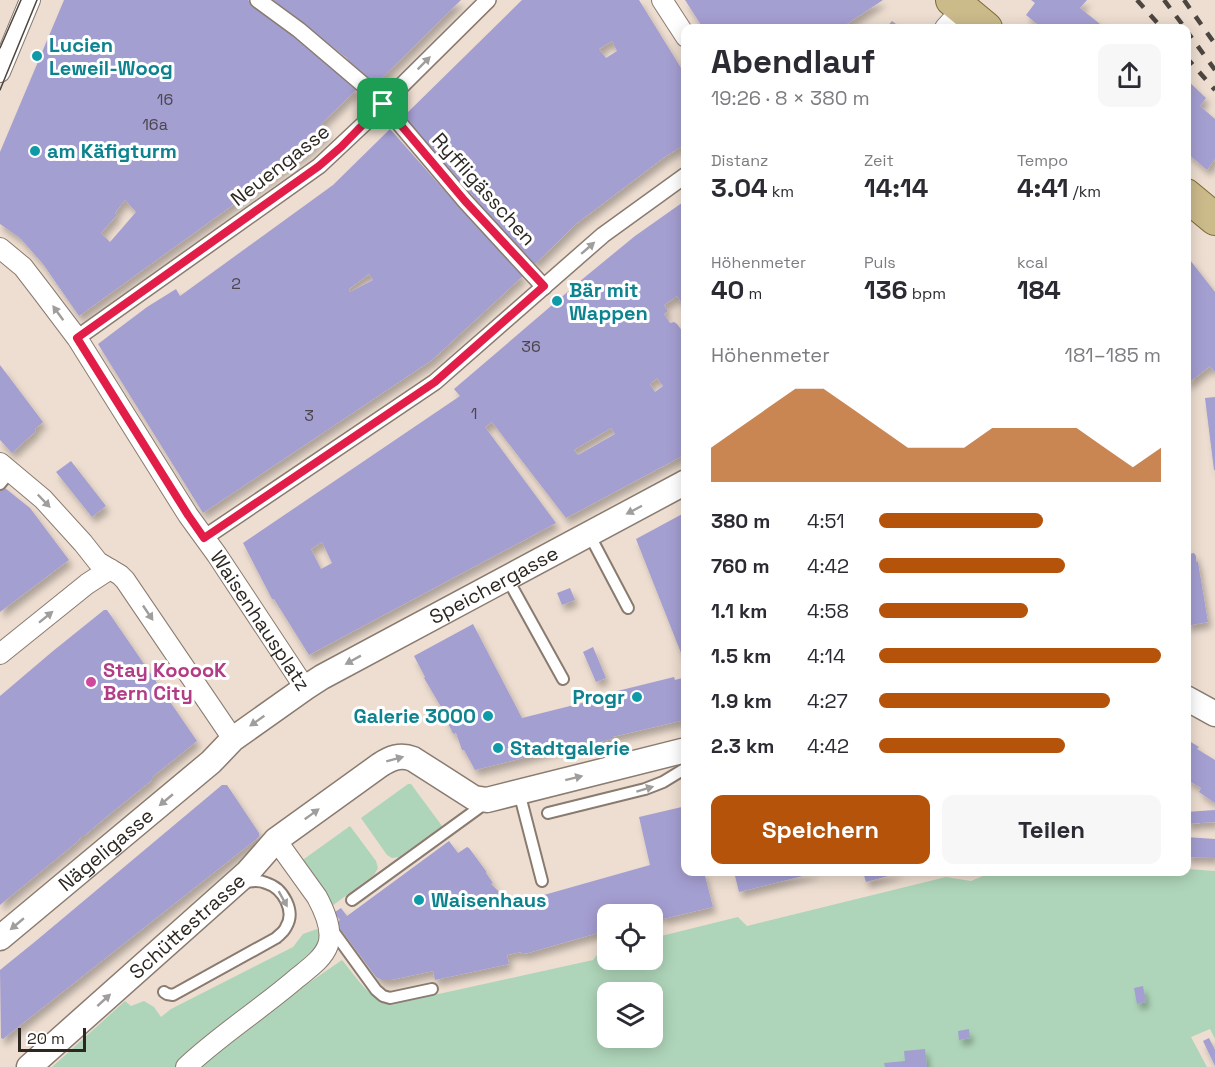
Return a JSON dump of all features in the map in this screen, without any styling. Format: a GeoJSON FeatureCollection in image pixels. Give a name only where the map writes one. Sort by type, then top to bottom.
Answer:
{"type":"FeatureCollection","features":[{"type":"Feature","properties":{"kind":"main road"},"geometry":{"type":"LineString","coordinates":[[953,12],[978,24]]}},
{"type":"Feature","properties":{"kind":"street"},"geometry":{"type":"LineString","coordinates":[[0,72],[30,0]]}},
{"type":"Feature","properties":{"kind":"street","name":"Ryffligässchen"},"geometry":{"type":"LineString","coordinates":[[258,0],[342,65],[383,104],[465,201],[544,286]]}},
{"type":"Feature","properties":{"kind":"street","name":"Neuengasse"},"geometry":{"type":"LineString","coordinates":[[77,338],[319,166],[488,0]]}},
{"type":"Feature","properties":{"kind":"street"},"geometry":{"type":"LineString","coordinates":[[662,0],[681,29]]}},
{"type":"Feature","properties":{"kind":"street"},"geometry":{"type":"LineString","coordinates":[[204,538],[435,382],[603,235],[681,178]]}},
{"type":"Feature","properties":{"kind":"street","name":"Waisenhausplatz"},"geometry":{"type":"LineString","coordinates":[[0,249],[23,267],[77,338],[188,515],[305,688],[233,739],[212,762]]}},
{"type":"Feature","properties":{"kind":"street"},"geometry":{"type":"LineString","coordinates":[[3,473],[43,499],[98,562],[120,575],[129,585],[233,739]]}},
{"type":"Feature","properties":{"kind":"street","name":"Speichergasse"},"geometry":{"type":"LineString","coordinates":[[305,688],[396,636],[681,485]]}},
{"type":"Feature","properties":{"kind":"street"},"geometry":{"type":"LineString","coordinates":[[0,654],[87,584],[110,569]]}},
{"type":"Feature","properties":{"kind":"street"},"geometry":{"type":"LineString","coordinates":[[1191,701],[1215,714]]}},
{"type":"Feature","properties":{"kind":"street"},"geometry":{"type":"LineString","coordinates":[[490,800],[681,751]]}},
{"type":"Feature","properties":{"kind":"street","name":"Schüttestrasse"},"geometry":{"type":"LineString","coordinates":[[29,1067],[248,872],[276,840],[380,765],[402,756],[419,762],[474,798],[490,800]]}},
{"type":"Feature","properties":{"kind":"street","name":"Nägeligasse"},"geometry":{"type":"LineString","coordinates":[[0,938],[212,762]]}},
{"type":"Feature","properties":{"kind":"street"},"geometry":{"type":"LineString","coordinates":[[186,1067],[202,1051],[269,1002],[323,955],[328,946],[327,923],[317,897],[276,840]]}},
{"type":"Feature","properties":{"kind":"lane"},"geometry":{"type":"LineString","coordinates":[[589,534],[628,608]]}},
{"type":"Feature","properties":{"kind":"lane"},"geometry":{"type":"LineString","coordinates":[[507,577],[563,680]]}},
{"type":"Feature","properties":{"kind":"lane"},"geometry":{"type":"LineString","coordinates":[[548,813],[645,789],[681,771]]}},
{"type":"Feature","properties":{"kind":"lane"},"geometry":{"type":"LineString","coordinates":[[519,792],[542,881]]}},
{"type":"Feature","properties":{"kind":"lane"},"geometry":{"type":"LineString","coordinates":[[351,900],[490,800]]}},
{"type":"Feature","properties":{"kind":"lane"},"geometry":{"type":"LineString","coordinates":[[164,992],[173,995],[276,938],[286,928],[289,918],[288,907],[279,890],[260,881],[233,885]]}},
{"type":"Feature","properties":{"kind":"lane"},"geometry":{"type":"LineString","coordinates":[[327,923],[376,990],[383,996],[393,998],[432,989]]}},
{"type":"Feature","properties":{"kind":"green space"},"geometry":{"type":"Polygon","coordinates":[[[411,784],[442,826],[399,857],[392,858],[387,855],[361,818],[411,784]]]}},
{"type":"Feature","properties":{"kind":"green space"},"geometry":{"type":"Polygon","coordinates":[[[350,826],[376,861],[378,868],[374,875],[332,906],[303,861],[350,826]]]}},
{"type":"Feature","properties":{"kind":"green space"},"geometry":{"type":"Polygon","coordinates":[[[1191,869],[1215,871],[1215,1039],[1210,1029],[1191,1037],[1207,1067],[187,1067],[342,960],[371,994],[385,1003],[393,1004],[593,960],[597,955],[597,970],[663,970],[663,936],[738,917],[747,926],[946,877],[971,881],[983,876],[1191,876],[1191,869]]]}},
{"type":"Feature","properties":{"kind":"green space"},"geometry":{"type":"Polygon","coordinates":[[[317,929],[323,930],[327,945],[184,1067],[52,1067],[125,1001],[131,1006],[144,1001],[154,1007],[161,1017],[171,1009],[293,947],[303,934],[317,929]]]}},
{"type":"Feature","properties":{"kind":"building"},"geometry":{"type":"Polygon","coordinates":[[[64,0],[248,0],[303,41],[357,89],[321,124],[329,131],[305,153],[79,316],[43,264],[20,238],[0,224],[0,152],[64,0]],[[125,200],[115,213],[117,215],[101,233],[110,242],[136,212],[125,200]]]}},
{"type":"Feature","properties":{"kind":"building"},"geometry":{"type":"Polygon","coordinates":[[[273,0],[461,0],[375,85],[348,59],[273,0]]]}},
{"type":"Feature","properties":{"kind":"building"},"geometry":{"type":"Polygon","coordinates":[[[522,0],[639,0],[681,68],[681,147],[576,224],[535,264],[496,223],[404,116],[522,0]],[[612,41],[599,49],[606,58],[617,51],[612,41]]]}},
{"type":"Feature","properties":{"kind":"building"},"geometry":{"type":"Polygon","coordinates":[[[685,0],[883,0],[847,24],[700,24],[685,0]]]}},
{"type":"Feature","properties":{"kind":"building"},"geometry":{"type":"Polygon","coordinates":[[[1031,0],[1087,0],[1080,8],[1100,24],[1037,24],[1026,15],[1035,3],[1031,0]]]}},
{"type":"Feature","properties":{"kind":"building"},"geometry":{"type":"Polygon","coordinates":[[[1191,84],[1206,98],[1200,106],[1215,119],[1215,159],[1207,170],[1191,156],[1191,84]]]}},
{"type":"Feature","properties":{"kind":"building"},"geometry":{"type":"Polygon","coordinates":[[[390,129],[523,276],[432,360],[203,513],[98,344],[147,307],[176,289],[180,296],[333,185],[390,129]],[[369,274],[349,289],[350,292],[373,280],[369,274]]]}},
{"type":"Feature","properties":{"kind":"building"},"geometry":{"type":"Polygon","coordinates":[[[681,204],[681,302],[677,296],[664,305],[668,311],[664,314],[670,323],[674,322],[681,329],[681,457],[566,518],[492,422],[485,427],[556,523],[309,655],[272,599],[243,543],[460,396],[454,389],[635,236],[681,204]],[[657,378],[650,384],[655,392],[663,386],[657,378]],[[611,428],[574,450],[578,455],[615,434],[611,428]],[[322,542],[311,549],[321,569],[332,563],[322,542]]]}},
{"type":"Feature","properties":{"kind":"building"},"geometry":{"type":"Polygon","coordinates":[[[1191,261],[1215,292],[1215,372],[1210,366],[1191,381],[1191,261]]]}},
{"type":"Feature","properties":{"kind":"building"},"geometry":{"type":"Polygon","coordinates":[[[0,365],[43,422],[12,453],[0,440],[0,365]]]}},
{"type":"Feature","properties":{"kind":"building"},"geometry":{"type":"Polygon","coordinates":[[[1215,397],[1215,470],[1214,470],[1205,398],[1215,397]]]}},
{"type":"Feature","properties":{"kind":"building"},"geometry":{"type":"Polygon","coordinates":[[[71,461],[106,506],[92,517],[56,472],[71,461]]]}},
{"type":"Feature","properties":{"kind":"building"},"geometry":{"type":"Polygon","coordinates":[[[0,484],[30,508],[69,560],[0,612],[0,484]]]}},
{"type":"Feature","properties":{"kind":"building"},"geometry":{"type":"Polygon","coordinates":[[[681,515],[681,653],[636,539],[681,515]]]}},
{"type":"Feature","properties":{"kind":"building"},"geometry":{"type":"Polygon","coordinates":[[[1194,553],[1196,562],[1198,562],[1208,622],[1191,625],[1191,554],[1194,553]]]}},
{"type":"Feature","properties":{"kind":"building"},"geometry":{"type":"Polygon","coordinates":[[[570,588],[575,600],[562,605],[557,593],[570,588]]]}},
{"type":"Feature","properties":{"kind":"building"},"geometry":{"type":"Polygon","coordinates":[[[104,610],[107,610],[197,741],[0,905],[0,696],[104,610]]]}},
{"type":"Feature","properties":{"kind":"building","name":"Progr"},"geometry":{"type":"Polygon","coordinates":[[[473,624],[522,718],[674,677],[675,680],[681,678],[681,722],[612,737],[612,739],[592,744],[591,741],[475,770],[462,750],[456,733],[451,731],[445,718],[447,717],[414,656],[473,624]]]}},
{"type":"Feature","properties":{"kind":"building"},"geometry":{"type":"Polygon","coordinates":[[[593,647],[606,678],[596,682],[583,652],[593,647]]]}},
{"type":"Feature","properties":{"kind":"building"},"geometry":{"type":"Polygon","coordinates":[[[1191,742],[1199,747],[1197,749],[1215,760],[1215,803],[1199,792],[1201,788],[1191,782],[1191,742]]]}},
{"type":"Feature","properties":{"kind":"building"},"geometry":{"type":"Polygon","coordinates":[[[222,785],[227,785],[259,833],[259,837],[3,1039],[1,1038],[0,970],[222,785]]]}},
{"type":"Feature","properties":{"kind":"building"},"geometry":{"type":"Polygon","coordinates":[[[681,807],[681,876],[705,876],[713,907],[663,919],[663,904],[597,904],[597,933],[528,953],[507,955],[509,964],[435,980],[433,971],[391,980],[376,977],[336,923],[340,920],[334,913],[341,908],[347,916],[449,841],[458,853],[469,848],[486,871],[493,883],[491,884],[512,904],[650,865],[639,817],[681,807]]]}},
{"type":"Feature","properties":{"kind":"building"},"geometry":{"type":"Polygon","coordinates":[[[1215,810],[1215,822],[1191,824],[1191,812],[1215,810]]]}},
{"type":"Feature","properties":{"kind":"building"},"geometry":{"type":"Polygon","coordinates":[[[1191,837],[1215,839],[1215,858],[1191,857],[1191,837]]]}},
{"type":"Feature","properties":{"kind":"building"},"geometry":{"type":"Polygon","coordinates":[[[735,876],[803,876],[739,892],[735,876]]]}},
{"type":"Feature","properties":{"kind":"building"},"geometry":{"type":"Polygon","coordinates":[[[864,876],[888,876],[866,882],[864,876]]]}},
{"type":"Feature","properties":{"kind":"building"},"geometry":{"type":"Polygon","coordinates":[[[1143,986],[1146,1002],[1137,1004],[1134,988],[1143,986]]]}},
{"type":"Feature","properties":{"kind":"building"},"geometry":{"type":"Polygon","coordinates":[[[969,1029],[970,1038],[959,1040],[958,1031],[969,1029]]]}},
{"type":"Feature","properties":{"kind":"building"},"geometry":{"type":"Polygon","coordinates":[[[1209,1038],[1215,1050],[1215,1066],[1203,1041],[1209,1038]]]}},
{"type":"Feature","properties":{"kind":"building"},"geometry":{"type":"Polygon","coordinates":[[[925,1049],[927,1067],[885,1067],[884,1063],[905,1061],[904,1051],[925,1049]]]}},
{"type":"Feature","properties":{"kind":"tram line"},"geometry":{"type":"LineString","coordinates":[[0,48],[21,0]]}},
{"type":"Feature","properties":{"kind":"tram line"},"geometry":{"type":"LineString","coordinates":[[0,90],[37,0]]}},
{"type":"Feature","properties":{"kind":"railway"},"geometry":{"type":"LineString","coordinates":[[1137,0],[1158,24]]}},
{"type":"Feature","properties":{"kind":"railway"},"geometry":{"type":"LineString","coordinates":[[1164,0],[1182,24]]}},
{"type":"Feature","properties":{"kind":"railway"},"geometry":{"type":"LineString","coordinates":[[1184,0],[1215,44]]}},
{"type":"Feature","properties":{"kind":"railway"},"geometry":{"type":"LineString","coordinates":[[1191,37],[1215,70]]}},
{"type":"Feature","properties":{"kind":"railway"},"geometry":{"type":"LineString","coordinates":[[1191,63],[1215,90]]}},
{"type":"Feature","properties":{"kind":"place","name":"Lucien Leweil-Woog"},"geometry":{"type":"Point","coordinates":[37,56]}},
{"type":"Feature","properties":{"kind":"place","name":"am Käfigturm"},"geometry":{"type":"Point","coordinates":[35,151]}},
{"type":"Feature","properties":{"kind":"place","name":"Bär mit Wappen"},"geometry":{"type":"Point","coordinates":[557,301]}},
{"type":"Feature","properties":{"kind":"place","name":"Stay KooooK Bern City"},"geometry":{"type":"Point","coordinates":[91,682]}},
{"type":"Feature","properties":{"kind":"place","name":"Progr"},"geometry":{"type":"Point","coordinates":[637,697]}},
{"type":"Feature","properties":{"kind":"place","name":"Galerie 3000"},"geometry":{"type":"Point","coordinates":[488,716]}},
{"type":"Feature","properties":{"kind":"place","name":"Stadtgalerie"},"geometry":{"type":"Point","coordinates":[498,748]}},
{"type":"Feature","properties":{"kind":"place","name":"Waisenhaus"},"geometry":{"type":"Point","coordinates":[419,900]}},
{"type":"Feature","properties":{"kind":"route"},"geometry":{"type":"LineString","coordinates":[[383,104],[465,201],[544,286],[435,382],[204,538],[77,338],[319,166],[383,104]]}}]}
